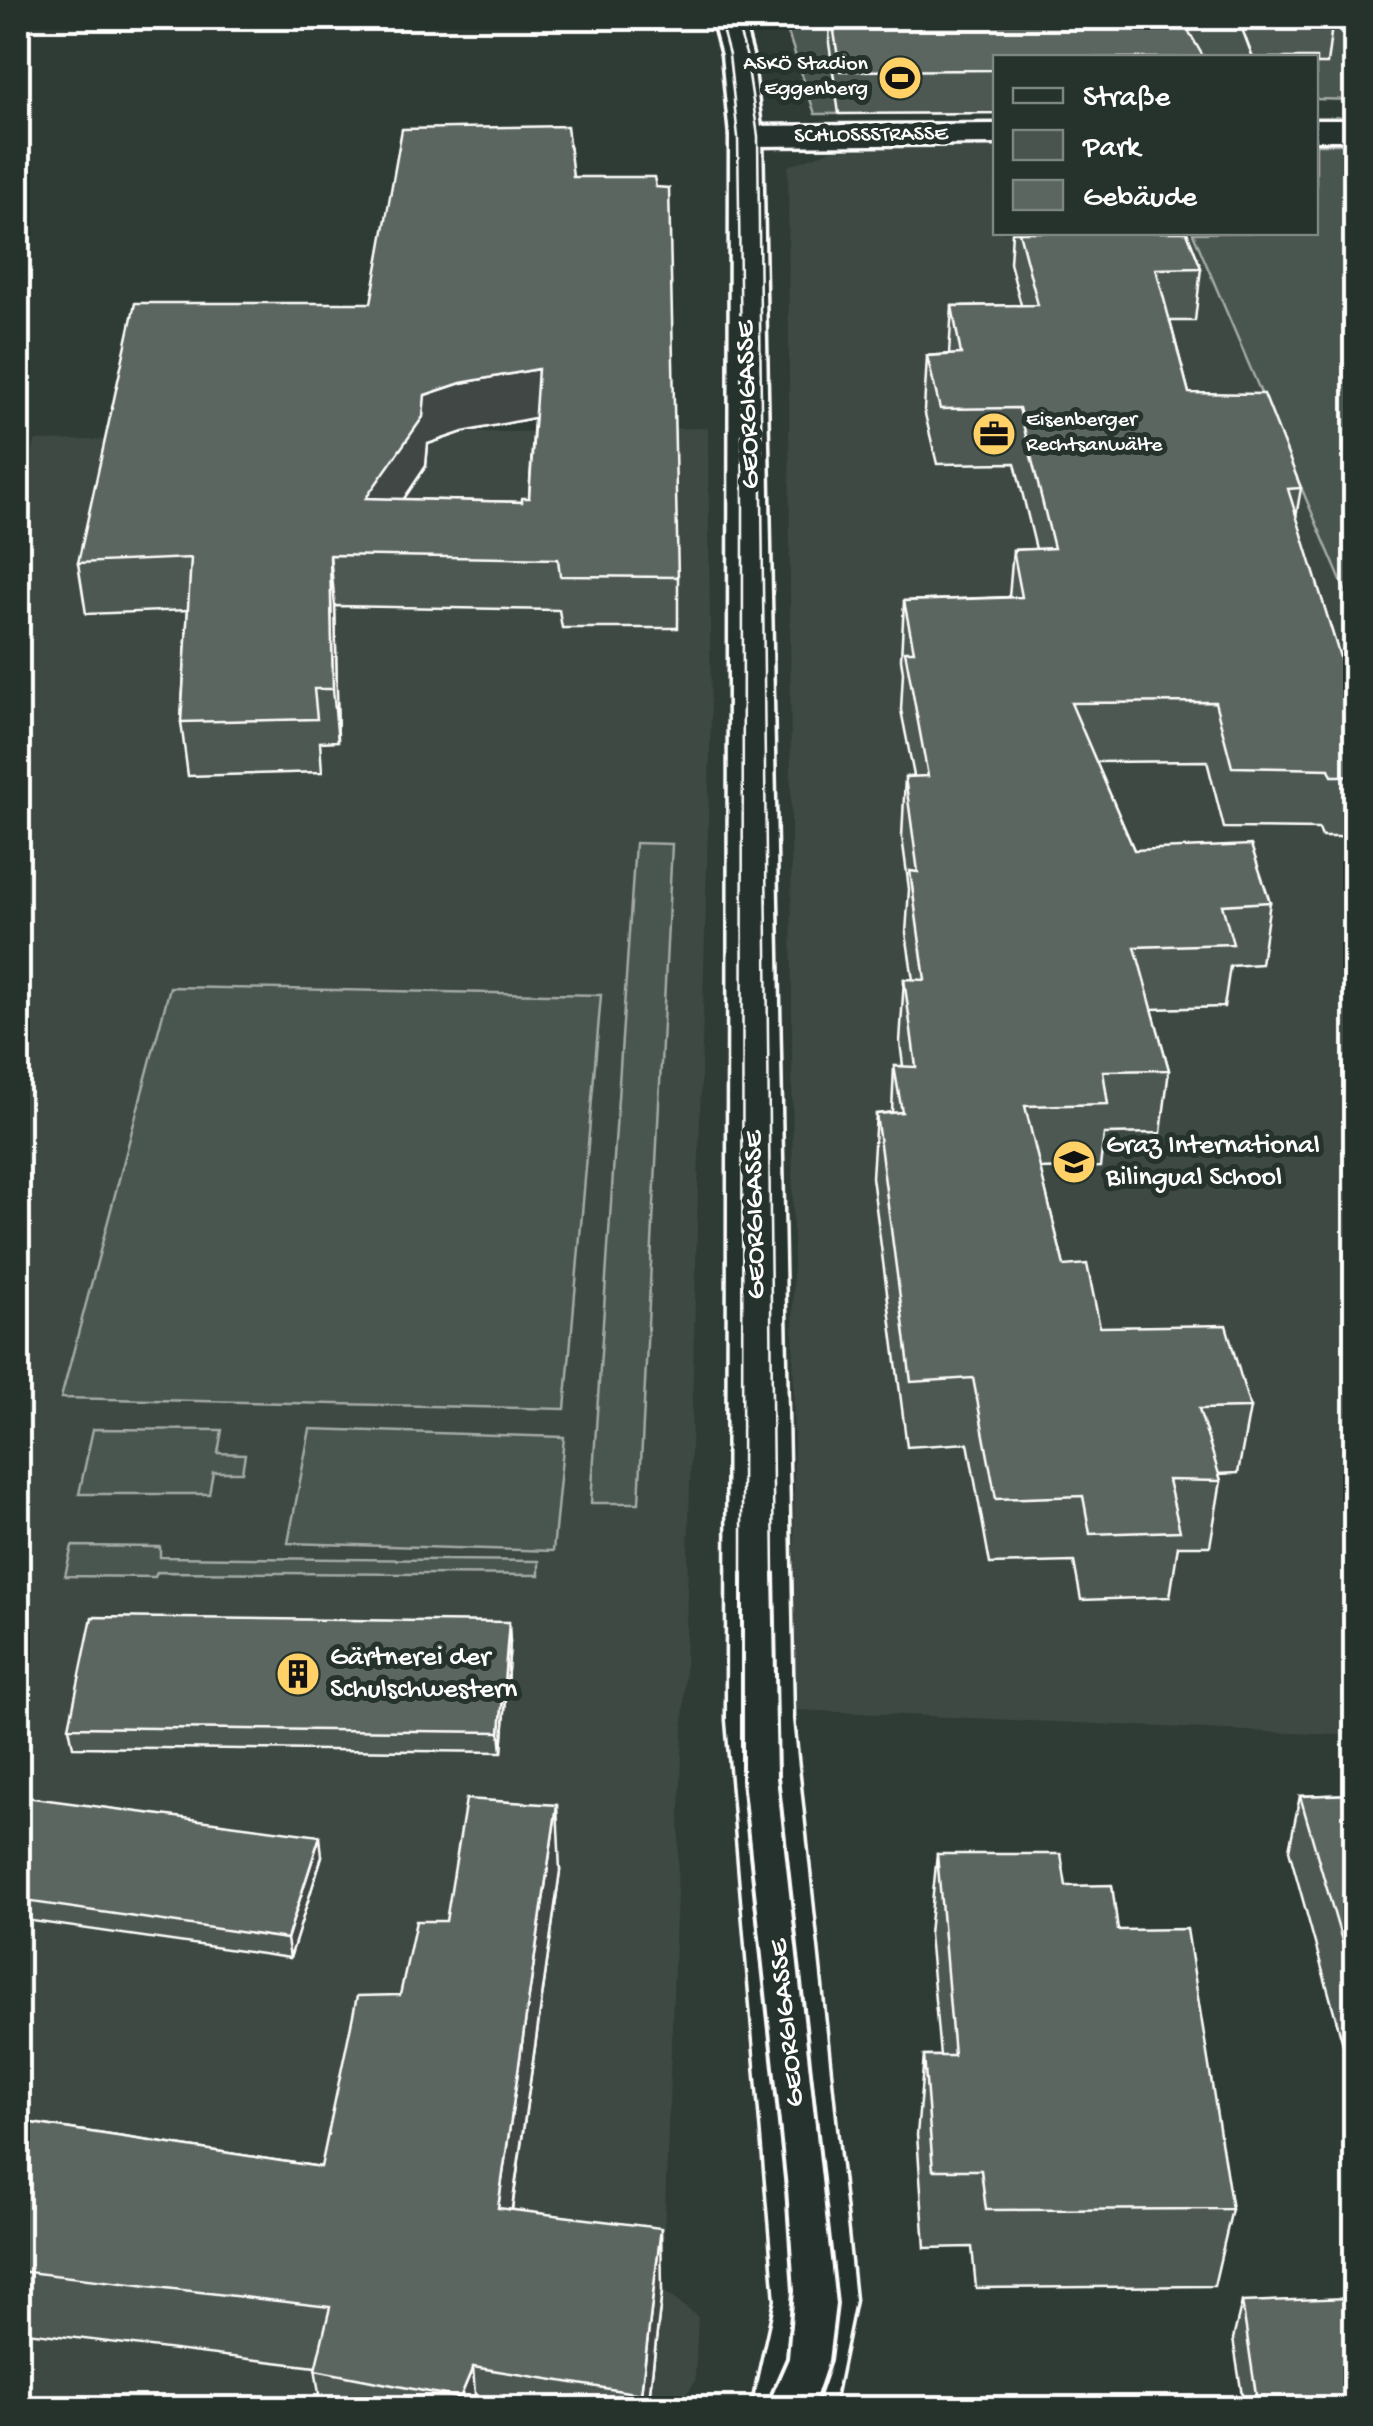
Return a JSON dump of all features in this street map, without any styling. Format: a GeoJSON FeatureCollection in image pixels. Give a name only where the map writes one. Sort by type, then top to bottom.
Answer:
{"type":"FeatureCollection","features":[{"type":"Feature","properties":{"kind":"main road","name":"GEORGIGASSE"},"geometry":{"type":"LineString","coordinates":[[727,18],[737,55],[746,136],[760,1720],[815,2300],[792,2408]]}},
{"type":"Feature","properties":{"kind":"main road"},"geometry":{"type":"LineString","coordinates":[[1318,130],[1356,130]]}},
{"type":"Feature","properties":{"kind":"main road","name":"SCHLOSSSTRASSE"},"geometry":{"type":"LineString","coordinates":[[746,136],[993,134]]}},
{"type":"Feature","properties":{"kind":"shaded area","name":"Graz International Bilingual School"},"geometry":{"type":"Polygon","coordinates":[[[993,147],[993,235],[1194,235],[1355,614],[1355,1736],[795,1710],[788,166],[832,150],[993,147]]]}},
{"type":"Feature","properties":{"kind":"shaded area"},"geometry":{"type":"Polygon","coordinates":[[[708,428],[711,718],[684,1705],[662,2290],[698,2317],[695,2381],[678,2408],[104,2408],[18,2391],[18,526],[35,441],[708,428]]]}},
{"type":"Feature","properties":{"kind":"green space","name":"ASKÖ Stadion Eggenberg"},"geometry":{"type":"Polygon","coordinates":[[[783,18],[1355,18],[1355,100],[1318,99],[1318,55],[993,55],[993,113],[815,114],[783,18]]]}},
{"type":"Feature","properties":{"kind":"green space"},"geometry":{"type":"Polygon","coordinates":[[[1318,144],[1355,144],[1355,614],[1194,235],[1318,235],[1318,144]]]}},
{"type":"Feature","properties":{"kind":"green space"},"geometry":{"type":"Polygon","coordinates":[[[635,843],[672,844],[639,1503],[591,1503],[635,843]]]}},
{"type":"Feature","properties":{"kind":"green space"},"geometry":{"type":"Polygon","coordinates":[[[170,987],[601,995],[565,1409],[61,1398],[170,987]]]}},
{"type":"Feature","properties":{"kind":"green space"},"geometry":{"type":"Polygon","coordinates":[[[93,1429],[222,1430],[218,1453],[245,1454],[242,1472],[213,1472],[209,1494],[79,1494],[93,1429]]]}},
{"type":"Feature","properties":{"kind":"green space"},"geometry":{"type":"Polygon","coordinates":[[[310,1429],[564,1437],[553,1551],[288,1543],[310,1429]]]}},
{"type":"Feature","properties":{"kind":"green space"},"geometry":{"type":"Polygon","coordinates":[[[72,1546],[160,1547],[160,1557],[539,1561],[539,1575],[157,1572],[155,1577],[65,1576],[72,1546]]]}},
{"type":"Feature","properties":{"kind":"building"},"geometry":{"type":"Polygon","coordinates":[[[832,18],[1181,18],[1202,55],[993,55],[993,70],[840,71],[832,18]]]}},
{"type":"Feature","properties":{"kind":"building"},"geometry":{"type":"Polygon","coordinates":[[[567,126],[573,177],[654,177],[656,187],[669,188],[678,577],[560,576],[558,559],[330,555],[333,689],[314,689],[317,719],[181,722],[191,558],[78,563],[135,303],[371,303],[402,129],[567,126]],[[538,369],[461,383],[425,395],[423,417],[366,498],[522,502],[522,498],[529,498],[538,369]]]}},
{"type":"Feature","properties":{"kind":"building"},"geometry":{"type":"Polygon","coordinates":[[[1020,235],[1188,235],[1201,268],[1156,269],[1189,393],[1264,394],[1301,488],[1288,489],[1348,683],[1356,683],[1356,776],[1332,776],[1329,769],[1232,767],[1215,702],[1071,703],[1134,850],[1251,845],[1270,902],[1222,905],[1233,944],[1135,947],[1169,1070],[1103,1071],[1108,1104],[1025,1106],[1064,1266],[1087,1264],[1100,1327],[1226,1325],[1250,1408],[1199,1409],[1221,1481],[1168,1480],[1180,1531],[1090,1534],[1083,1496],[996,1499],[973,1378],[911,1382],[876,1114],[902,1112],[894,1066],[916,1067],[904,979],[925,980],[910,871],[918,872],[905,777],[928,776],[905,651],[914,651],[904,601],[1022,597],[1013,550],[1054,548],[1019,408],[940,409],[927,356],[961,354],[952,306],[1038,305],[1020,235]]]}},
{"type":"Feature","properties":{"kind":"building","name":"Gärtnerei der Schulschwestern"},"geometry":{"type":"Polygon","coordinates":[[[92,1617],[509,1622],[500,1732],[69,1727],[92,1617]]]}},
{"type":"Feature","properties":{"kind":"building"},"geometry":{"type":"Polygon","coordinates":[[[1356,1794],[1356,1989],[1300,1796],[1356,1794]]]}},
{"type":"Feature","properties":{"kind":"building"},"geometry":{"type":"Polygon","coordinates":[[[18,1796],[320,1836],[287,1939],[18,1900],[18,1796]]]}},
{"type":"Feature","properties":{"kind":"building"},"geometry":{"type":"Polygon","coordinates":[[[466,1799],[557,1805],[498,2208],[661,2228],[641,2394],[473,2367],[460,2398],[315,2370],[330,2307],[18,2271],[18,2121],[321,2167],[357,1996],[400,1995],[416,1921],[446,1921],[466,1799]]]}},
{"type":"Feature","properties":{"kind":"building"},"geometry":{"type":"Polygon","coordinates":[[[937,1854],[1061,1854],[1066,1886],[1112,1885],[1118,1930],[1187,1929],[1232,2209],[986,2210],[981,2170],[933,2170],[924,2056],[954,2056],[937,1854]]]}},
{"type":"Feature","properties":{"kind":"building"},"geometry":{"type":"Polygon","coordinates":[[[1349,2298],[1356,2337],[1356,2408],[1258,2408],[1242,2302],[1349,2298]]]}},
{"type":"Feature","properties":{"kind":"tram line"},"geometry":{"type":"LineString","coordinates":[[719,18],[729,55],[738,137],[743,504],[742,1576]]}},
{"type":"Feature","properties":{"kind":"tram line"},"geometry":{"type":"LineString","coordinates":[[735,18],[746,54],[758,136],[774,1576]]}},
{"type":"Feature","properties":{"kind":"tram line"},"geometry":{"type":"LineString","coordinates":[[774,1573],[778,1777],[837,2304],[830,2361],[814,2408]]}},
{"type":"Feature","properties":{"kind":"tram line"},"geometry":{"type":"LineString","coordinates":[[742,1576],[742,1780],[786,2188],[793,2291],[787,2358],[765,2408]]}},
{"type":"Feature","properties":{"kind":"place","name":"ASKÖ Stadion Eggenberg"},"geometry":{"type":"Point","coordinates":[900,78]}},
{"type":"Feature","properties":{"kind":"place","name":"Eisenberger Rechtsanwälte"},"geometry":{"type":"Point","coordinates":[994,434]}},
{"type":"Feature","properties":{"kind":"place","name":"Graz International Bilingual School"},"geometry":{"type":"Point","coordinates":[1074,1162]}},
{"type":"Feature","properties":{"kind":"place","name":"Gärtnerei der Schulschwestern"},"geometry":{"type":"Point","coordinates":[298,1674]}}]}
